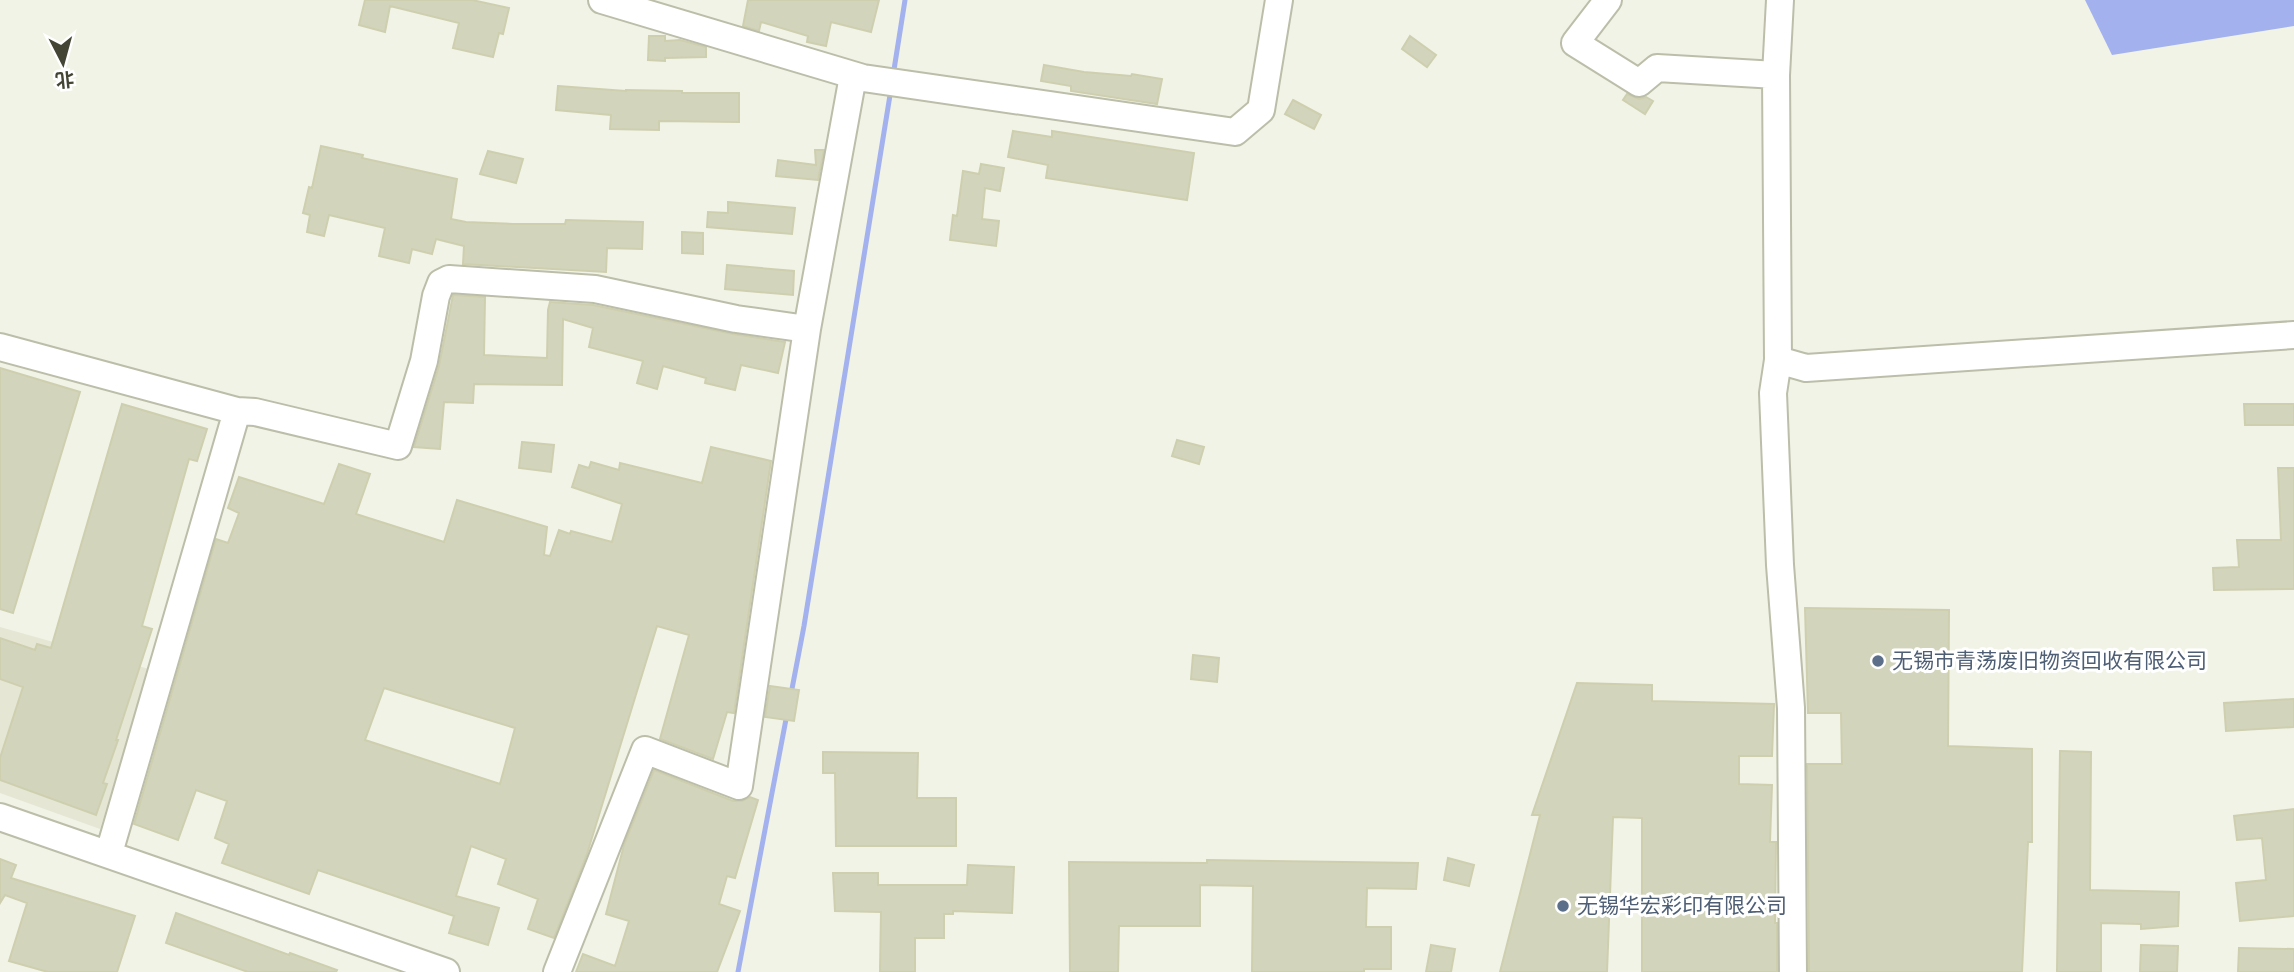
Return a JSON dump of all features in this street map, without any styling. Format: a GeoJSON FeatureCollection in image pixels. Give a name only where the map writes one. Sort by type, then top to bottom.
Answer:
{"type":"FeatureCollection","features":[{"type":"Feature","properties":{"kind":"street"},"geometry":{"type":"LineString","coordinates":[[602,0],[858,77],[1235,132],[1261,110],[1279,0]]}},
{"type":"Feature","properties":{"kind":"street"},"geometry":{"type":"LineString","coordinates":[[1608,0],[1575,43],[1639,83],[1657,68],[1776,75]]}},
{"type":"Feature","properties":{"kind":"street"},"geometry":{"type":"LineString","coordinates":[[1780,0],[1776,75],[1777,360],[1773,393],[1780,565],[1791,708],[1793,972]]}},
{"type":"Feature","properties":{"kind":"street"},"geometry":{"type":"LineString","coordinates":[[556,972],[645,750],[739,786],[807,329],[858,77]]}},
{"type":"Feature","properties":{"kind":"street"},"geometry":{"type":"LineString","coordinates":[[0,346],[237,411],[255,412],[398,446],[424,361],[436,296],[441,283],[449,279],[595,289],[736,319],[807,329]]}},
{"type":"Feature","properties":{"kind":"street"},"geometry":{"type":"LineString","coordinates":[[1777,360],[1806,368],[2294,335]]}},
{"type":"Feature","properties":{"kind":"street"},"geometry":{"type":"LineString","coordinates":[[109,853],[237,411]]}},
{"type":"Feature","properties":{"kind":"street"},"geometry":{"type":"LineString","coordinates":[[0,817],[446,972]]}},
{"type":"Feature","properties":{"kind":"shaded area"},"geometry":{"type":"Polygon","coordinates":[[[0,627],[149,669],[100,829],[0,793],[0,627]]]}},
{"type":"Feature","properties":{"kind":"water"},"geometry":{"type":"Polygon","coordinates":[[[2085,0],[2294,0],[2294,26],[2112,55],[2085,0]]]}},
{"type":"Feature","properties":{"kind":"building"},"geometry":{"type":"Polygon","coordinates":[[[365,0],[472,0],[509,8],[503,34],[499,33],[493,57],[453,48],[459,23],[390,6],[385,32],[359,25],[365,0]]]}},
{"type":"Feature","properties":{"kind":"building"},"geometry":{"type":"Polygon","coordinates":[[[748,0],[879,0],[871,32],[831,22],[826,46],[807,42],[808,36],[761,22],[759,31],[743,26],[748,0]]]}},
{"type":"Feature","properties":{"kind":"building"},"geometry":{"type":"Polygon","coordinates":[[[649,36],[665,36],[665,41],[680,40],[706,47],[706,57],[648,60],[649,36]]]}},
{"type":"Feature","properties":{"kind":"building"},"geometry":{"type":"Polygon","coordinates":[[[1410,36],[1436,55],[1427,67],[1402,49],[1410,36]]]}},
{"type":"Feature","properties":{"kind":"building"},"geometry":{"type":"Polygon","coordinates":[[[1044,65],[1084,72],[1132,74],[1162,79],[1157,104],[1071,91],[1071,86],[1041,81],[1044,65]]]}},
{"type":"Feature","properties":{"kind":"building"},"geometry":{"type":"Polygon","coordinates":[[[558,86],[626,91],[739,93],[739,122],[659,121],[659,130],[610,129],[611,115],[556,110],[558,86]]]}},
{"type":"Feature","properties":{"kind":"building"},"geometry":{"type":"Polygon","coordinates":[[[1627,94],[1653,101],[1645,114],[1623,100],[1627,94]]]}},
{"type":"Feature","properties":{"kind":"building"},"geometry":{"type":"Polygon","coordinates":[[[1293,100],[1321,115],[1314,129],[1285,114],[1293,100]]]}},
{"type":"Feature","properties":{"kind":"building"},"geometry":{"type":"Polygon","coordinates":[[[1013,131],[1052,137],[1052,131],[1194,153],[1187,200],[1046,178],[1048,165],[1008,157],[1013,131]]]}},
{"type":"Feature","properties":{"kind":"building"},"geometry":{"type":"Polygon","coordinates":[[[321,146],[457,179],[451,219],[513,224],[565,224],[566,220],[643,222],[642,249],[607,248],[606,272],[463,264],[464,246],[436,239],[432,254],[412,249],[409,263],[379,256],[385,228],[329,215],[324,236],[307,232],[310,215],[303,213],[309,187],[312,188],[321,146]]]}},
{"type":"Feature","properties":{"kind":"building"},"geometry":{"type":"Polygon","coordinates":[[[815,150],[824,150],[818,180],[776,176],[778,160],[816,165],[815,150]]]}},
{"type":"Feature","properties":{"kind":"building"},"geometry":{"type":"Polygon","coordinates":[[[488,151],[523,159],[516,183],[480,174],[488,151]]]}},
{"type":"Feature","properties":{"kind":"building"},"geometry":{"type":"Polygon","coordinates":[[[981,164],[1004,168],[1000,191],[985,188],[982,219],[999,221],[996,246],[950,240],[953,215],[957,216],[963,171],[979,174],[981,164]]]}},
{"type":"Feature","properties":{"kind":"building"},"geometry":{"type":"Polygon","coordinates":[[[728,202],[795,208],[792,234],[707,227],[708,212],[728,213],[728,202]]]}},
{"type":"Feature","properties":{"kind":"building"},"geometry":{"type":"Polygon","coordinates":[[[682,232],[703,233],[703,254],[682,253],[682,232]]]}},
{"type":"Feature","properties":{"kind":"building"},"geometry":{"type":"Polygon","coordinates":[[[727,265],[794,271],[793,295],[725,289],[727,265]]]}},
{"type":"Feature","properties":{"kind":"building"},"geometry":{"type":"Polygon","coordinates":[[[453,295],[485,297],[484,355],[547,358],[550,302],[593,305],[785,342],[778,373],[741,365],[735,390],[705,383],[706,378],[663,366],[657,389],[637,383],[643,361],[589,347],[593,328],[563,319],[562,385],[474,384],[473,403],[444,402],[440,449],[414,447],[439,366],[453,295]]]}},
{"type":"Feature","properties":{"kind":"building"},"geometry":{"type":"Polygon","coordinates":[[[0,368],[80,392],[13,613],[0,609],[0,368]]]}},
{"type":"Feature","properties":{"kind":"building"},"geometry":{"type":"Polygon","coordinates":[[[122,404],[207,429],[197,461],[189,459],[142,626],[152,629],[103,783],[107,784],[96,815],[0,780],[0,758],[23,687],[0,679],[0,638],[35,650],[37,644],[51,648],[122,404]]]}},
{"type":"Feature","properties":{"kind":"building"},"geometry":{"type":"Polygon","coordinates":[[[2244,404],[2294,404],[2294,425],[2245,425],[2244,404]]]}},
{"type":"Feature","properties":{"kind":"building"},"geometry":{"type":"Polygon","coordinates":[[[1177,440],[1204,447],[1199,464],[1172,456],[1177,440]]]}},
{"type":"Feature","properties":{"kind":"building"},"geometry":{"type":"Polygon","coordinates":[[[522,442],[554,445],[551,472],[519,468],[522,442]]]}},
{"type":"Feature","properties":{"kind":"building"},"geometry":{"type":"Polygon","coordinates":[[[711,447],[771,461],[734,713],[727,712],[713,759],[660,739],[689,635],[657,626],[587,854],[554,938],[528,929],[538,899],[498,884],[506,859],[471,846],[456,896],[499,908],[488,945],[449,933],[454,916],[318,870],[309,894],[222,863],[229,844],[215,838],[227,801],[196,790],[178,840],[134,824],[216,539],[228,543],[239,513],[228,508],[239,477],[324,504],[339,464],[370,474],[356,514],[444,542],[457,500],[547,527],[544,555],[550,556],[559,530],[612,542],[622,504],[572,487],[579,465],[589,468],[591,462],[619,470],[620,463],[702,483],[711,447]],[[384,688],[365,740],[500,784],[515,728],[384,688]]]}},
{"type":"Feature","properties":{"kind":"building"},"geometry":{"type":"Polygon","coordinates":[[[2278,468],[2294,468],[2294,589],[2214,590],[2213,568],[2239,567],[2237,540],[2281,540],[2278,468]]]}},
{"type":"Feature","properties":{"kind":"building"},"geometry":{"type":"Polygon","coordinates":[[[1805,608],[1949,610],[1948,746],[2032,749],[2032,842],[2028,842],[2022,972],[1809,972],[1807,764],[1842,764],[1841,713],[1808,713],[1805,608]]]}},
{"type":"Feature","properties":{"kind":"building"},"geometry":{"type":"Polygon","coordinates":[[[1193,655],[1219,658],[1217,682],[1191,679],[1193,655]]]}},
{"type":"Feature","properties":{"kind":"building"},"geometry":{"type":"Polygon","coordinates":[[[1577,683],[1652,685],[1652,701],[1774,704],[1772,756],[1739,756],[1739,784],[1772,785],[1770,842],[1776,842],[1777,972],[1642,972],[1642,818],[1613,817],[1607,972],[1500,972],[1540,815],[1532,815],[1577,683]]]}},
{"type":"Feature","properties":{"kind":"building"},"geometry":{"type":"Polygon","coordinates":[[[770,686],[799,690],[794,721],[765,717],[770,686]]]}},
{"type":"Feature","properties":{"kind":"building"},"geometry":{"type":"Polygon","coordinates":[[[2294,699],[2294,727],[2226,731],[2224,703],[2294,699]]]}},
{"type":"Feature","properties":{"kind":"building"},"geometry":{"type":"Polygon","coordinates":[[[2060,751],[2091,752],[2090,890],[2179,892],[2178,926],[2141,929],[2141,924],[2101,923],[2101,972],[2057,972],[2060,751]]]}},
{"type":"Feature","properties":{"kind":"building"},"geometry":{"type":"Polygon","coordinates":[[[823,752],[918,753],[917,798],[956,798],[956,846],[836,846],[835,773],[823,773],[823,752]]]}},
{"type":"Feature","properties":{"kind":"building"},"geometry":{"type":"Polygon","coordinates":[[[654,770],[733,801],[750,797],[758,800],[735,878],[727,876],[719,904],[740,911],[717,972],[576,972],[583,954],[615,966],[629,921],[606,914],[624,845],[654,770]]]}},
{"type":"Feature","properties":{"kind":"building"},"geometry":{"type":"Polygon","coordinates":[[[2294,809],[2294,916],[2240,921],[2236,883],[2266,880],[2262,838],[2237,840],[2234,816],[2294,809]]]}},
{"type":"Feature","properties":{"kind":"building"},"geometry":{"type":"Polygon","coordinates":[[[1448,858],[1474,865],[1469,886],[1444,880],[1448,858]]]}},
{"type":"Feature","properties":{"kind":"building"},"geometry":{"type":"Polygon","coordinates":[[[0,859],[16,865],[11,878],[135,916],[117,972],[48,972],[9,961],[27,903],[5,895],[0,903],[0,859]]]}},
{"type":"Feature","properties":{"kind":"building"},"geometry":{"type":"Polygon","coordinates":[[[1207,860],[1418,863],[1416,889],[1367,888],[1366,927],[1391,927],[1391,969],[1364,969],[1364,972],[1252,972],[1253,886],[1200,885],[1200,926],[1119,926],[1118,972],[1070,972],[1069,862],[1207,863],[1207,860]]]}},
{"type":"Feature","properties":{"kind":"building"},"geometry":{"type":"Polygon","coordinates":[[[968,865],[1014,867],[1012,913],[953,911],[953,914],[944,914],[944,938],[915,938],[915,972],[880,972],[881,912],[835,911],[833,873],[878,873],[878,885],[967,885],[968,865]]]}},
{"type":"Feature","properties":{"kind":"building"},"geometry":{"type":"Polygon","coordinates":[[[176,913],[337,970],[248,972],[166,943],[176,913]]]}},
{"type":"Feature","properties":{"kind":"building"},"geometry":{"type":"Polygon","coordinates":[[[1431,945],[1455,949],[1451,972],[1426,972],[1431,945]]]}},
{"type":"Feature","properties":{"kind":"building"},"geometry":{"type":"Polygon","coordinates":[[[2141,945],[2178,946],[2177,972],[2140,972],[2141,945]]]}},
{"type":"Feature","properties":{"kind":"building"},"geometry":{"type":"Polygon","coordinates":[[[2239,948],[2294,949],[2294,972],[2238,972],[2239,948]]]}},
{"type":"Feature","properties":{"kind":"waterway"},"geometry":{"type":"LineString","coordinates":[[893,76],[905,0]]}},
{"type":"Feature","properties":{"kind":"waterway"},"geometry":{"type":"LineString","coordinates":[[791,694],[891,89]]}},
{"type":"Feature","properties":{"kind":"waterway"},"geometry":{"type":"LineString","coordinates":[[738,972],[787,714]]}},
{"type":"Feature","properties":{"kind":"place","name":"无锡市青荡废旧物资回收有限公司"},"geometry":{"type":"Point","coordinates":[1878,661]}},
{"type":"Feature","properties":{"kind":"place","name":"无锡华宏彩印有限公司"},"geometry":{"type":"Point","coordinates":[1563,906]}}]}
